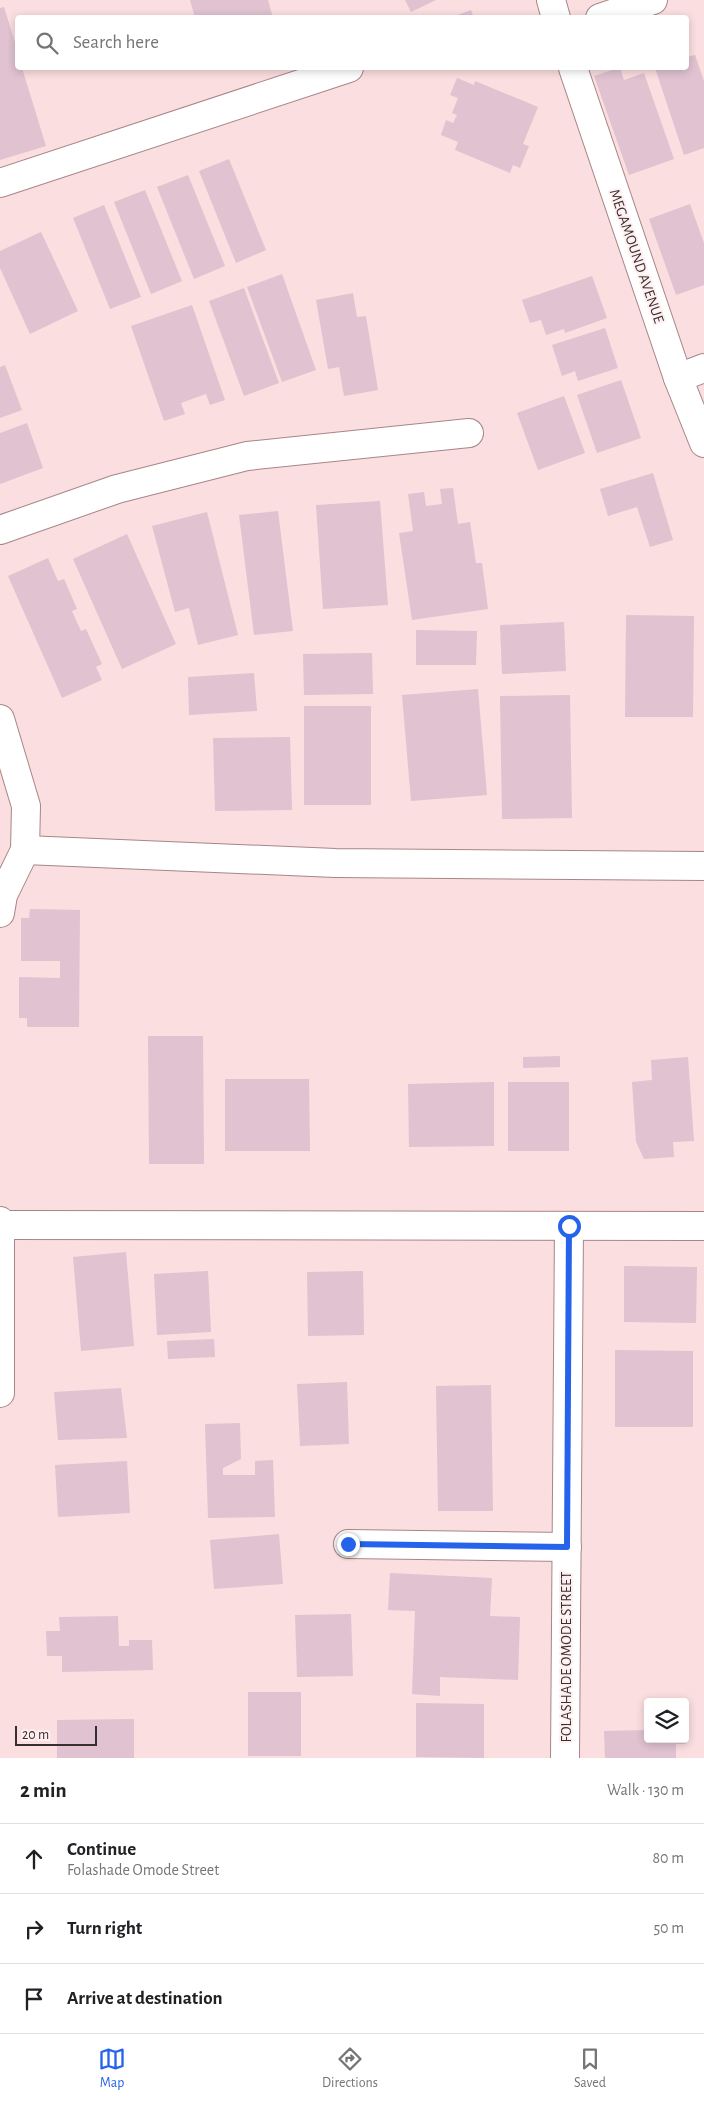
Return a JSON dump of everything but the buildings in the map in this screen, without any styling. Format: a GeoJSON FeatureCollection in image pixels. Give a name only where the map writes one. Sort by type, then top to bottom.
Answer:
{"type":"FeatureCollection","features":[{"type":"Feature","properties":{"kind":"street"},"geometry":{"type":"LineString","coordinates":[[551,0],[555,15]]}},
{"type":"Feature","properties":{"kind":"street"},"geometry":{"type":"LineString","coordinates":[[609,15],[653,0]]}},
{"type":"Feature","properties":{"kind":"street"},"geometry":{"type":"LineString","coordinates":[[0,183],[343,70]]}},
{"type":"Feature","properties":{"kind":"street","name":"MEGAMOUND AVENUE"},"geometry":{"type":"LineString","coordinates":[[574,70],[678,378],[704,443]]}},
{"type":"Feature","properties":{"kind":"street"},"geometry":{"type":"LineString","coordinates":[[678,378],[704,368]]}},
{"type":"Feature","properties":{"kind":"street"},"geometry":{"type":"LineString","coordinates":[[0,530],[117,488],[247,456],[469,433]]}},
{"type":"Feature","properties":{"kind":"street"},"geometry":{"type":"LineString","coordinates":[[0,719],[26,806],[25,850],[3,896],[0,913]]}},
{"type":"Feature","properties":{"kind":"street"},"geometry":{"type":"LineString","coordinates":[[25,850],[335,863],[704,866]]}},
{"type":"Feature","properties":{"kind":"street"},"geometry":{"type":"LineString","coordinates":[[0,1393],[1,1223],[704,1226]]}},
{"type":"Feature","properties":{"kind":"street","name":"FOLASHADE OMODE STREET"},"geometry":{"type":"LineString","coordinates":[[566,1758],[569,1226]]}},
{"type":"Feature","properties":{"kind":"street"},"geometry":{"type":"LineString","coordinates":[[348,1544],[567,1547]]}},
{"type":"Feature","properties":{"kind":"route"},"geometry":{"type":"LineString","coordinates":[[348,1544],[567,1547],[569,1226]]}}]}
